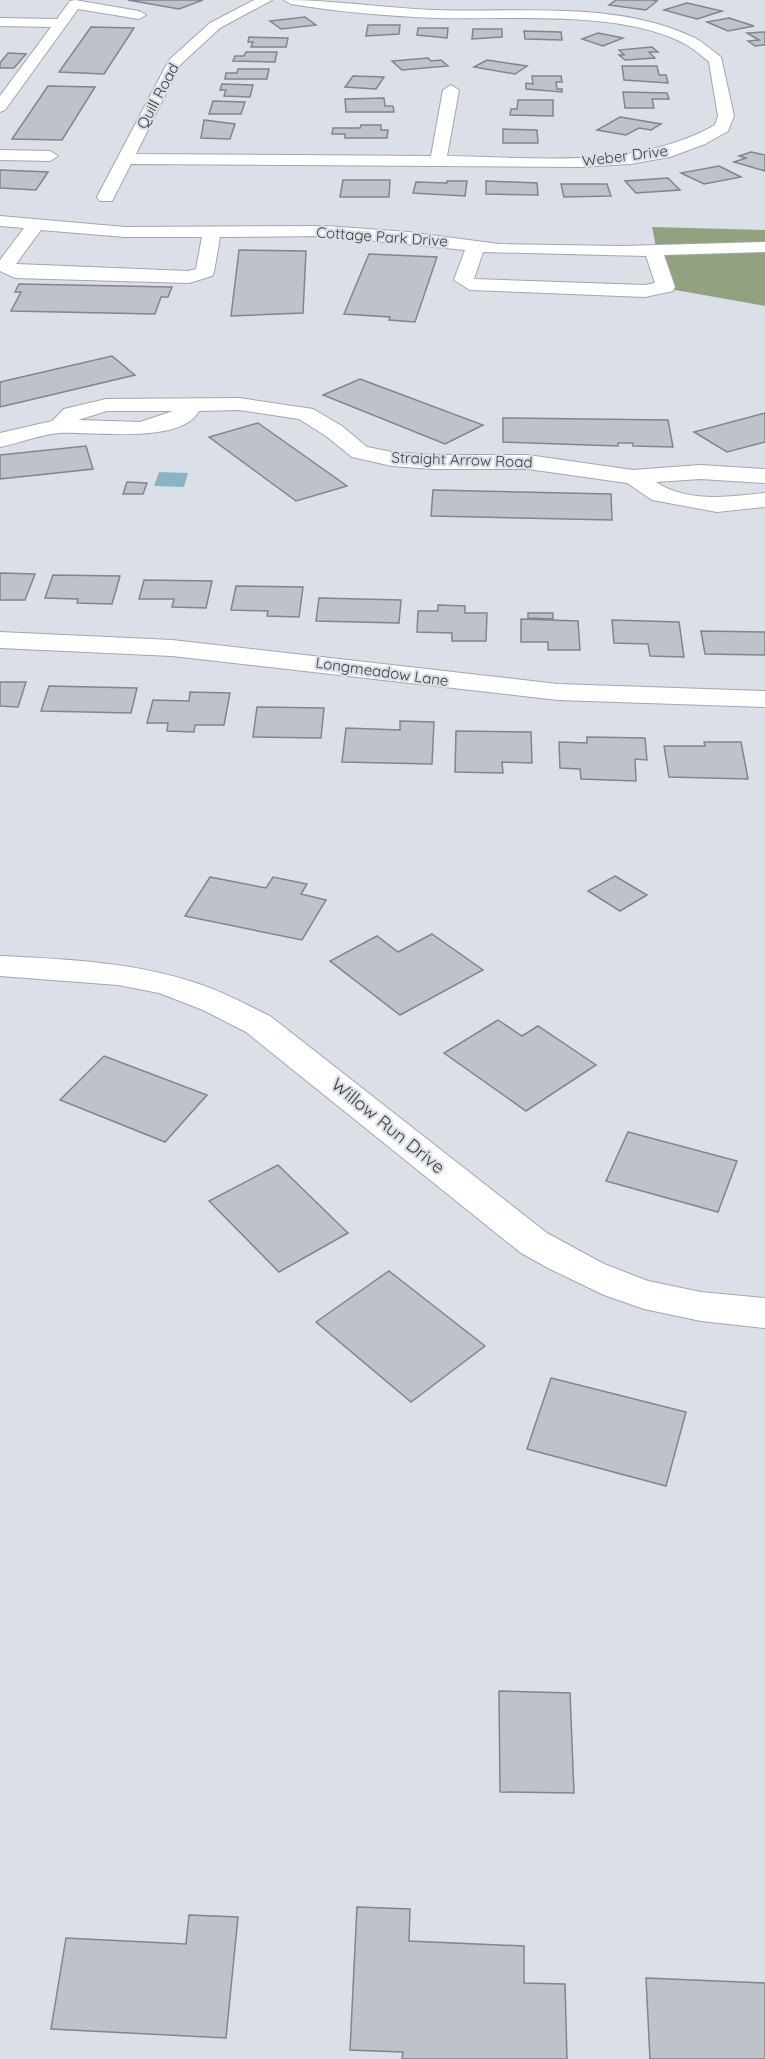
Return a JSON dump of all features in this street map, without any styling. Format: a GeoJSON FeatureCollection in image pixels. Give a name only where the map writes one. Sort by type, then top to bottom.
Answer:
{"type":"FeatureCollection","features":[{"type":"Feature","properties":{"kind":"street","name":"Quill Road"},"geometry":{"type":"LineString","coordinates":[[106,197],[174,63],[189,45],[229,14],[265,0]]}},
{"type":"Feature","properties":{"kind":"street","name":"Weber Drive"},"geometry":{"type":"LineString","coordinates":[[125,159],[580,162],[670,152],[699,141],[722,128],[726,116],[716,60],[707,50],[677,35],[608,20],[385,11],[291,0]]}},
{"type":"Feature","properties":{"kind":"street"},"geometry":{"type":"LineString","coordinates":[[0,107],[75,4],[139,15]]}},
{"type":"Feature","properties":{"kind":"street"},"geometry":{"type":"LineString","coordinates":[[0,22],[61,23]]}},
{"type":"Feature","properties":{"kind":"street"},"geometry":{"type":"LineString","coordinates":[[438,161],[451,90]]}},
{"type":"Feature","properties":{"kind":"street"},"geometry":{"type":"LineString","coordinates":[[0,155],[50,156]]}},
{"type":"Feature","properties":{"kind":"street","name":"Cottage Park Drive"},"geometry":{"type":"LineString","coordinates":[[0,221],[125,232],[326,231],[476,246],[558,251],[765,247]]}},
{"type":"Feature","properties":{"kind":"street"},"geometry":{"type":"LineString","coordinates":[[36,225],[5,266],[15,272],[189,277],[205,272],[212,233]]}},
{"type":"Feature","properties":{"kind":"street"},"geometry":{"type":"LineString","coordinates":[[476,246],[463,280],[470,284],[645,291],[666,286],[653,250]]}},
{"type":"Feature","properties":{"kind":"street","name":"Straight Arrow Road"},"geometry":{"type":"LineString","coordinates":[[0,440],[58,427],[138,429],[169,423],[195,406],[239,404],[305,414],[334,431],[360,452],[392,459],[432,462],[528,462],[633,477],[700,472],[765,476]]}},
{"type":"Feature","properties":{"kind":"street","name":"Straight Arrow Road"},"geometry":{"type":"LineString","coordinates":[[633,477],[660,495],[717,505],[765,500]]}},
{"type":"Feature","properties":{"kind":"street","name":"Longmeadow Lane"},"geometry":{"type":"LineString","coordinates":[[0,640],[172,648],[266,657],[452,682],[569,692],[765,699]]}},
{"type":"Feature","properties":{"kind":"street","name":"Willow Run Drive"},"geometry":{"type":"LineString","coordinates":[[0,966],[114,974],[175,988],[211,1000],[258,1024],[534,1243],[575,1268],[642,1295],[721,1311],[765,1313]]}},
{"type":"Feature","properties":{"kind":"green space"},"geometry":{"type":"Polygon","coordinates":[[[652,227],[765,230],[765,306],[664,288],[652,227]]]}},
{"type":"Feature","properties":{"kind":"water"},"geometry":{"type":"Polygon","coordinates":[[[159,472],[188,473],[184,487],[154,486],[159,472]]]}},
{"type":"Feature","properties":{"kind":"building"},"geometry":{"type":"Polygon","coordinates":[[[128,0],[203,0],[179,9],[128,0]]]}},
{"type":"Feature","properties":{"kind":"building"},"geometry":{"type":"Polygon","coordinates":[[[616,0],[657,1],[646,10],[609,5],[616,0]]]}},
{"type":"Feature","properties":{"kind":"building"},"geometry":{"type":"Polygon","coordinates":[[[687,3],[722,11],[697,19],[664,10],[687,3]]]}},
{"type":"Feature","properties":{"kind":"building"},"geometry":{"type":"Polygon","coordinates":[[[305,17],[316,25],[281,29],[270,21],[305,17]]]}},
{"type":"Feature","properties":{"kind":"building"},"geometry":{"type":"Polygon","coordinates":[[[729,18],[754,26],[728,31],[707,22],[729,18]]]}},
{"type":"Feature","properties":{"kind":"building"},"geometry":{"type":"Polygon","coordinates":[[[368,25],[400,25],[399,34],[366,36],[368,25]]]}},
{"type":"Feature","properties":{"kind":"building"},"geometry":{"type":"Polygon","coordinates":[[[91,27],[134,28],[104,74],[59,72],[91,27]]]}},
{"type":"Feature","properties":{"kind":"building"},"geometry":{"type":"Polygon","coordinates":[[[418,28],[448,28],[447,38],[417,35],[418,28]]]}},
{"type":"Feature","properties":{"kind":"building"},"geometry":{"type":"Polygon","coordinates":[[[473,29],[502,29],[502,37],[472,39],[473,29]]]}},
{"type":"Feature","properties":{"kind":"building"},"geometry":{"type":"Polygon","coordinates":[[[524,31],[561,32],[562,40],[525,39],[524,31]]]}},
{"type":"Feature","properties":{"kind":"building"},"geometry":{"type":"Polygon","coordinates":[[[765,32],[765,45],[755,46],[748,41],[759,40],[747,33],[765,32]]]}},
{"type":"Feature","properties":{"kind":"building"},"geometry":{"type":"Polygon","coordinates":[[[598,33],[623,38],[603,46],[582,39],[598,33]]]}},
{"type":"Feature","properties":{"kind":"building"},"geometry":{"type":"Polygon","coordinates":[[[249,37],[288,38],[286,47],[251,47],[253,42],[248,42],[249,37]]]}},
{"type":"Feature","properties":{"kind":"building"},"geometry":{"type":"Polygon","coordinates":[[[652,47],[658,52],[649,52],[655,58],[625,60],[619,55],[624,55],[619,50],[652,47]]]}},
{"type":"Feature","properties":{"kind":"building"},"geometry":{"type":"Polygon","coordinates":[[[246,52],[277,52],[275,62],[233,61],[235,56],[244,56],[246,52]]]}},
{"type":"Feature","properties":{"kind":"building"},"geometry":{"type":"Polygon","coordinates":[[[8,53],[26,54],[14,68],[0,68],[0,63],[8,53]]]}},
{"type":"Feature","properties":{"kind":"building"},"geometry":{"type":"Polygon","coordinates":[[[428,58],[431,61],[441,60],[448,66],[402,70],[392,61],[428,58]]]}},
{"type":"Feature","properties":{"kind":"building"},"geometry":{"type":"Polygon","coordinates":[[[487,60],[527,66],[515,74],[474,67],[487,60]]]}},
{"type":"Feature","properties":{"kind":"building"},"geometry":{"type":"Polygon","coordinates":[[[622,66],[657,66],[659,75],[666,75],[668,83],[624,80],[622,66]]]}},
{"type":"Feature","properties":{"kind":"building"},"geometry":{"type":"Polygon","coordinates":[[[238,69],[269,69],[267,79],[225,79],[226,73],[237,73],[238,69]]]}},
{"type":"Feature","properties":{"kind":"building"},"geometry":{"type":"Polygon","coordinates":[[[353,76],[384,77],[376,89],[345,87],[353,76]]]}},
{"type":"Feature","properties":{"kind":"building"},"geometry":{"type":"Polygon","coordinates":[[[532,76],[561,76],[562,82],[556,82],[557,89],[562,89],[562,92],[526,89],[526,83],[533,84],[532,76]]]}},
{"type":"Feature","properties":{"kind":"building"},"geometry":{"type":"Polygon","coordinates":[[[222,84],[253,85],[250,97],[224,96],[226,90],[220,90],[222,84]]]}},
{"type":"Feature","properties":{"kind":"building"},"geometry":{"type":"Polygon","coordinates":[[[48,86],[95,87],[62,140],[12,139],[48,86]]]}},
{"type":"Feature","properties":{"kind":"building"},"geometry":{"type":"Polygon","coordinates":[[[623,92],[667,93],[669,99],[652,99],[654,108],[625,108],[623,92]]]}},
{"type":"Feature","properties":{"kind":"building"},"geometry":{"type":"Polygon","coordinates":[[[384,98],[385,106],[393,106],[394,112],[346,112],[345,99],[384,98]]]}},
{"type":"Feature","properties":{"kind":"building"},"geometry":{"type":"Polygon","coordinates":[[[518,100],[553,100],[553,116],[510,115],[511,109],[517,109],[518,100]]]}},
{"type":"Feature","properties":{"kind":"building"},"geometry":{"type":"Polygon","coordinates":[[[213,101],[245,102],[241,114],[209,114],[213,101]]]}},
{"type":"Feature","properties":{"kind":"building"},"geometry":{"type":"Polygon","coordinates":[[[620,117],[661,124],[651,130],[639,128],[626,135],[597,130],[620,117]]]}},
{"type":"Feature","properties":{"kind":"building"},"geometry":{"type":"Polygon","coordinates":[[[204,120],[235,124],[230,139],[201,138],[204,120]]]}},
{"type":"Feature","properties":{"kind":"building"},"geometry":{"type":"Polygon","coordinates":[[[361,125],[381,125],[381,130],[388,130],[387,138],[345,138],[345,134],[332,134],[333,128],[360,128],[361,125]]]}},
{"type":"Feature","properties":{"kind":"building"},"geometry":{"type":"Polygon","coordinates":[[[503,129],[537,130],[538,143],[503,143],[503,129]]]}},
{"type":"Feature","properties":{"kind":"building"},"geometry":{"type":"Polygon","coordinates":[[[751,152],[765,155],[765,171],[734,162],[746,158],[739,156],[751,152]]]}},
{"type":"Feature","properties":{"kind":"building"},"geometry":{"type":"Polygon","coordinates":[[[719,166],[741,177],[704,184],[681,173],[719,166]]]}},
{"type":"Feature","properties":{"kind":"building"},"geometry":{"type":"Polygon","coordinates":[[[0,170],[48,172],[36,190],[0,188],[0,170]]]}},
{"type":"Feature","properties":{"kind":"building"},"geometry":{"type":"Polygon","coordinates":[[[668,178],[680,190],[636,193],[625,181],[668,178]]]}},
{"type":"Feature","properties":{"kind":"building"},"geometry":{"type":"Polygon","coordinates":[[[343,180],[390,180],[389,197],[340,197],[343,180]]]}},
{"type":"Feature","properties":{"kind":"building"},"geometry":{"type":"Polygon","coordinates":[[[447,181],[467,181],[465,196],[413,193],[416,182],[447,183],[447,181]]]}},
{"type":"Feature","properties":{"kind":"building"},"geometry":{"type":"Polygon","coordinates":[[[486,181],[537,183],[538,195],[486,194],[486,181]]]}},
{"type":"Feature","properties":{"kind":"building"},"geometry":{"type":"Polygon","coordinates":[[[561,184],[607,184],[611,196],[564,197],[561,184]]]}},
{"type":"Feature","properties":{"kind":"building"},"geometry":{"type":"Polygon","coordinates":[[[239,250],[306,251],[303,313],[231,316],[239,250]]]}},
{"type":"Feature","properties":{"kind":"building"},"geometry":{"type":"Polygon","coordinates":[[[369,254],[437,257],[415,322],[389,320],[390,317],[344,314],[369,254]]]}},
{"type":"Feature","properties":{"kind":"building"},"geometry":{"type":"Polygon","coordinates":[[[19,284],[172,287],[168,297],[161,297],[155,314],[11,311],[21,292],[15,292],[19,284]]]}},
{"type":"Feature","properties":{"kind":"building"},"geometry":{"type":"Polygon","coordinates":[[[112,356],[135,375],[0,407],[0,382],[112,356]]]}},
{"type":"Feature","properties":{"kind":"building"},"geometry":{"type":"Polygon","coordinates":[[[360,379],[483,425],[445,444],[323,395],[360,379]]]}},
{"type":"Feature","properties":{"kind":"building"},"geometry":{"type":"Polygon","coordinates":[[[765,413],[765,442],[727,452],[694,432],[765,413]]]}},
{"type":"Feature","properties":{"kind":"building"},"geometry":{"type":"Polygon","coordinates":[[[503,418],[668,420],[673,447],[633,446],[633,443],[618,443],[618,446],[503,442],[503,418]]]}},
{"type":"Feature","properties":{"kind":"building"},"geometry":{"type":"Polygon","coordinates":[[[258,423],[347,486],[296,501],[209,437],[258,423]]]}},
{"type":"Feature","properties":{"kind":"building"},"geometry":{"type":"Polygon","coordinates":[[[86,446],[93,469],[0,479],[0,455],[86,446]]]}},
{"type":"Feature","properties":{"kind":"building"},"geometry":{"type":"Polygon","coordinates":[[[127,482],[147,483],[143,494],[123,494],[127,482]]]}},
{"type":"Feature","properties":{"kind":"building"},"geometry":{"type":"Polygon","coordinates":[[[433,490],[611,494],[612,520],[431,516],[433,490]]]}},
{"type":"Feature","properties":{"kind":"building"},"geometry":{"type":"Polygon","coordinates":[[[0,573],[35,574],[25,600],[0,600],[0,573]]]}},
{"type":"Feature","properties":{"kind":"building"},"geometry":{"type":"Polygon","coordinates":[[[53,575],[120,576],[112,604],[77,603],[78,599],[45,598],[53,575]]]}},
{"type":"Feature","properties":{"kind":"building"},"geometry":{"type":"Polygon","coordinates":[[[144,580],[212,581],[206,608],[172,607],[174,599],[139,599],[144,580]]]}},
{"type":"Feature","properties":{"kind":"building"},"geometry":{"type":"Polygon","coordinates":[[[236,586],[303,587],[299,617],[267,616],[268,611],[231,610],[236,586]]]}},
{"type":"Feature","properties":{"kind":"building"},"geometry":{"type":"Polygon","coordinates":[[[319,598],[401,600],[399,623],[316,621],[319,598]]]}},
{"type":"Feature","properties":{"kind":"building"},"geometry":{"type":"Polygon","coordinates":[[[438,605],[465,606],[465,613],[487,613],[486,641],[452,641],[452,633],[417,632],[418,611],[438,611],[438,605]]]}},
{"type":"Feature","properties":{"kind":"building"},"geometry":{"type":"Polygon","coordinates":[[[528,613],[553,613],[553,619],[528,618],[528,613]]]}},
{"type":"Feature","properties":{"kind":"building"},"geometry":{"type":"Polygon","coordinates":[[[521,619],[578,621],[580,650],[548,650],[548,642],[521,642],[521,619]]]}},
{"type":"Feature","properties":{"kind":"building"},"geometry":{"type":"Polygon","coordinates":[[[612,620],[679,622],[684,657],[650,656],[648,644],[614,643],[612,620]]]}},
{"type":"Feature","properties":{"kind":"building"},"geometry":{"type":"Polygon","coordinates":[[[701,631],[765,632],[765,655],[705,654],[701,631]]]}},
{"type":"Feature","properties":{"kind":"building"},"geometry":{"type":"Polygon","coordinates":[[[0,682],[26,682],[18,707],[0,706],[0,682]]]}},
{"type":"Feature","properties":{"kind":"building"},"geometry":{"type":"Polygon","coordinates":[[[49,686],[137,688],[131,713],[41,711],[49,686]]]}},
{"type":"Feature","properties":{"kind":"building"},"geometry":{"type":"Polygon","coordinates":[[[190,692],[230,693],[224,725],[195,725],[194,732],[167,731],[168,723],[147,723],[153,700],[189,701],[190,692]]]}},
{"type":"Feature","properties":{"kind":"building"},"geometry":{"type":"Polygon","coordinates":[[[257,707],[324,708],[321,738],[253,737],[257,707]]]}},
{"type":"Feature","properties":{"kind":"building"},"geometry":{"type":"Polygon","coordinates":[[[400,721],[434,722],[432,764],[342,762],[346,728],[400,730],[400,721]]]}},
{"type":"Feature","properties":{"kind":"building"},"geometry":{"type":"Polygon","coordinates":[[[456,731],[531,732],[532,763],[502,762],[503,773],[455,772],[456,731]]]}},
{"type":"Feature","properties":{"kind":"building"},"geometry":{"type":"Polygon","coordinates":[[[587,737],[645,738],[647,760],[635,759],[636,781],[581,779],[580,769],[560,768],[559,742],[587,743],[587,737]]]}},
{"type":"Feature","properties":{"kind":"building"},"geometry":{"type":"Polygon","coordinates":[[[704,742],[741,742],[748,779],[669,777],[664,746],[705,746],[704,742]]]}},
{"type":"Feature","properties":{"kind":"building"},"geometry":{"type":"Polygon","coordinates":[[[615,876],[647,895],[620,911],[588,891],[615,876]]]}},
{"type":"Feature","properties":{"kind":"building"},"geometry":{"type":"Polygon","coordinates":[[[210,877],[266,888],[273,877],[307,884],[301,894],[326,900],[302,940],[185,916],[210,877]]]}},
{"type":"Feature","properties":{"kind":"building"},"geometry":{"type":"Polygon","coordinates":[[[432,934],[483,970],[400,1015],[330,961],[377,936],[398,952],[432,934]]]}},
{"type":"Feature","properties":{"kind":"building"},"geometry":{"type":"Polygon","coordinates":[[[498,1020],[522,1036],[538,1026],[596,1065],[526,1111],[444,1053],[498,1020]]]}},
{"type":"Feature","properties":{"kind":"building"},"geometry":{"type":"Polygon","coordinates":[[[104,1056],[207,1095],[165,1142],[60,1100],[104,1056]]]}},
{"type":"Feature","properties":{"kind":"building"},"geometry":{"type":"Polygon","coordinates":[[[628,1132],[737,1161],[718,1212],[606,1181],[628,1132]]]}},
{"type":"Feature","properties":{"kind":"building"},"geometry":{"type":"Polygon","coordinates":[[[278,1165],[348,1233],[279,1272],[209,1201],[278,1165]]]}},
{"type":"Feature","properties":{"kind":"building"},"geometry":{"type":"Polygon","coordinates":[[[389,1271],[485,1346],[411,1402],[316,1322],[389,1271]]]}},
{"type":"Feature","properties":{"kind":"building"},"geometry":{"type":"Polygon","coordinates":[[[551,1378],[686,1412],[666,1486],[527,1449],[551,1378]]]}},
{"type":"Feature","properties":{"kind":"building"},"geometry":{"type":"Polygon","coordinates":[[[499,1691],[570,1693],[574,1793],[500,1792],[499,1691]]]}},
{"type":"Feature","properties":{"kind":"building"},"geometry":{"type":"Polygon","coordinates":[[[357,1907],[410,1909],[409,1941],[524,1946],[524,1983],[565,1984],[567,2059],[402,2059],[403,2052],[350,2050],[357,1907]]]}},
{"type":"Feature","properties":{"kind":"building"},"geometry":{"type":"Polygon","coordinates":[[[189,1915],[238,1917],[226,2038],[51,2029],[66,1938],[186,1944],[189,1915]]]}},
{"type":"Feature","properties":{"kind":"building"},"geometry":{"type":"Polygon","coordinates":[[[646,1978],[765,1983],[765,2059],[650,2059],[646,1978]]]}}]}
